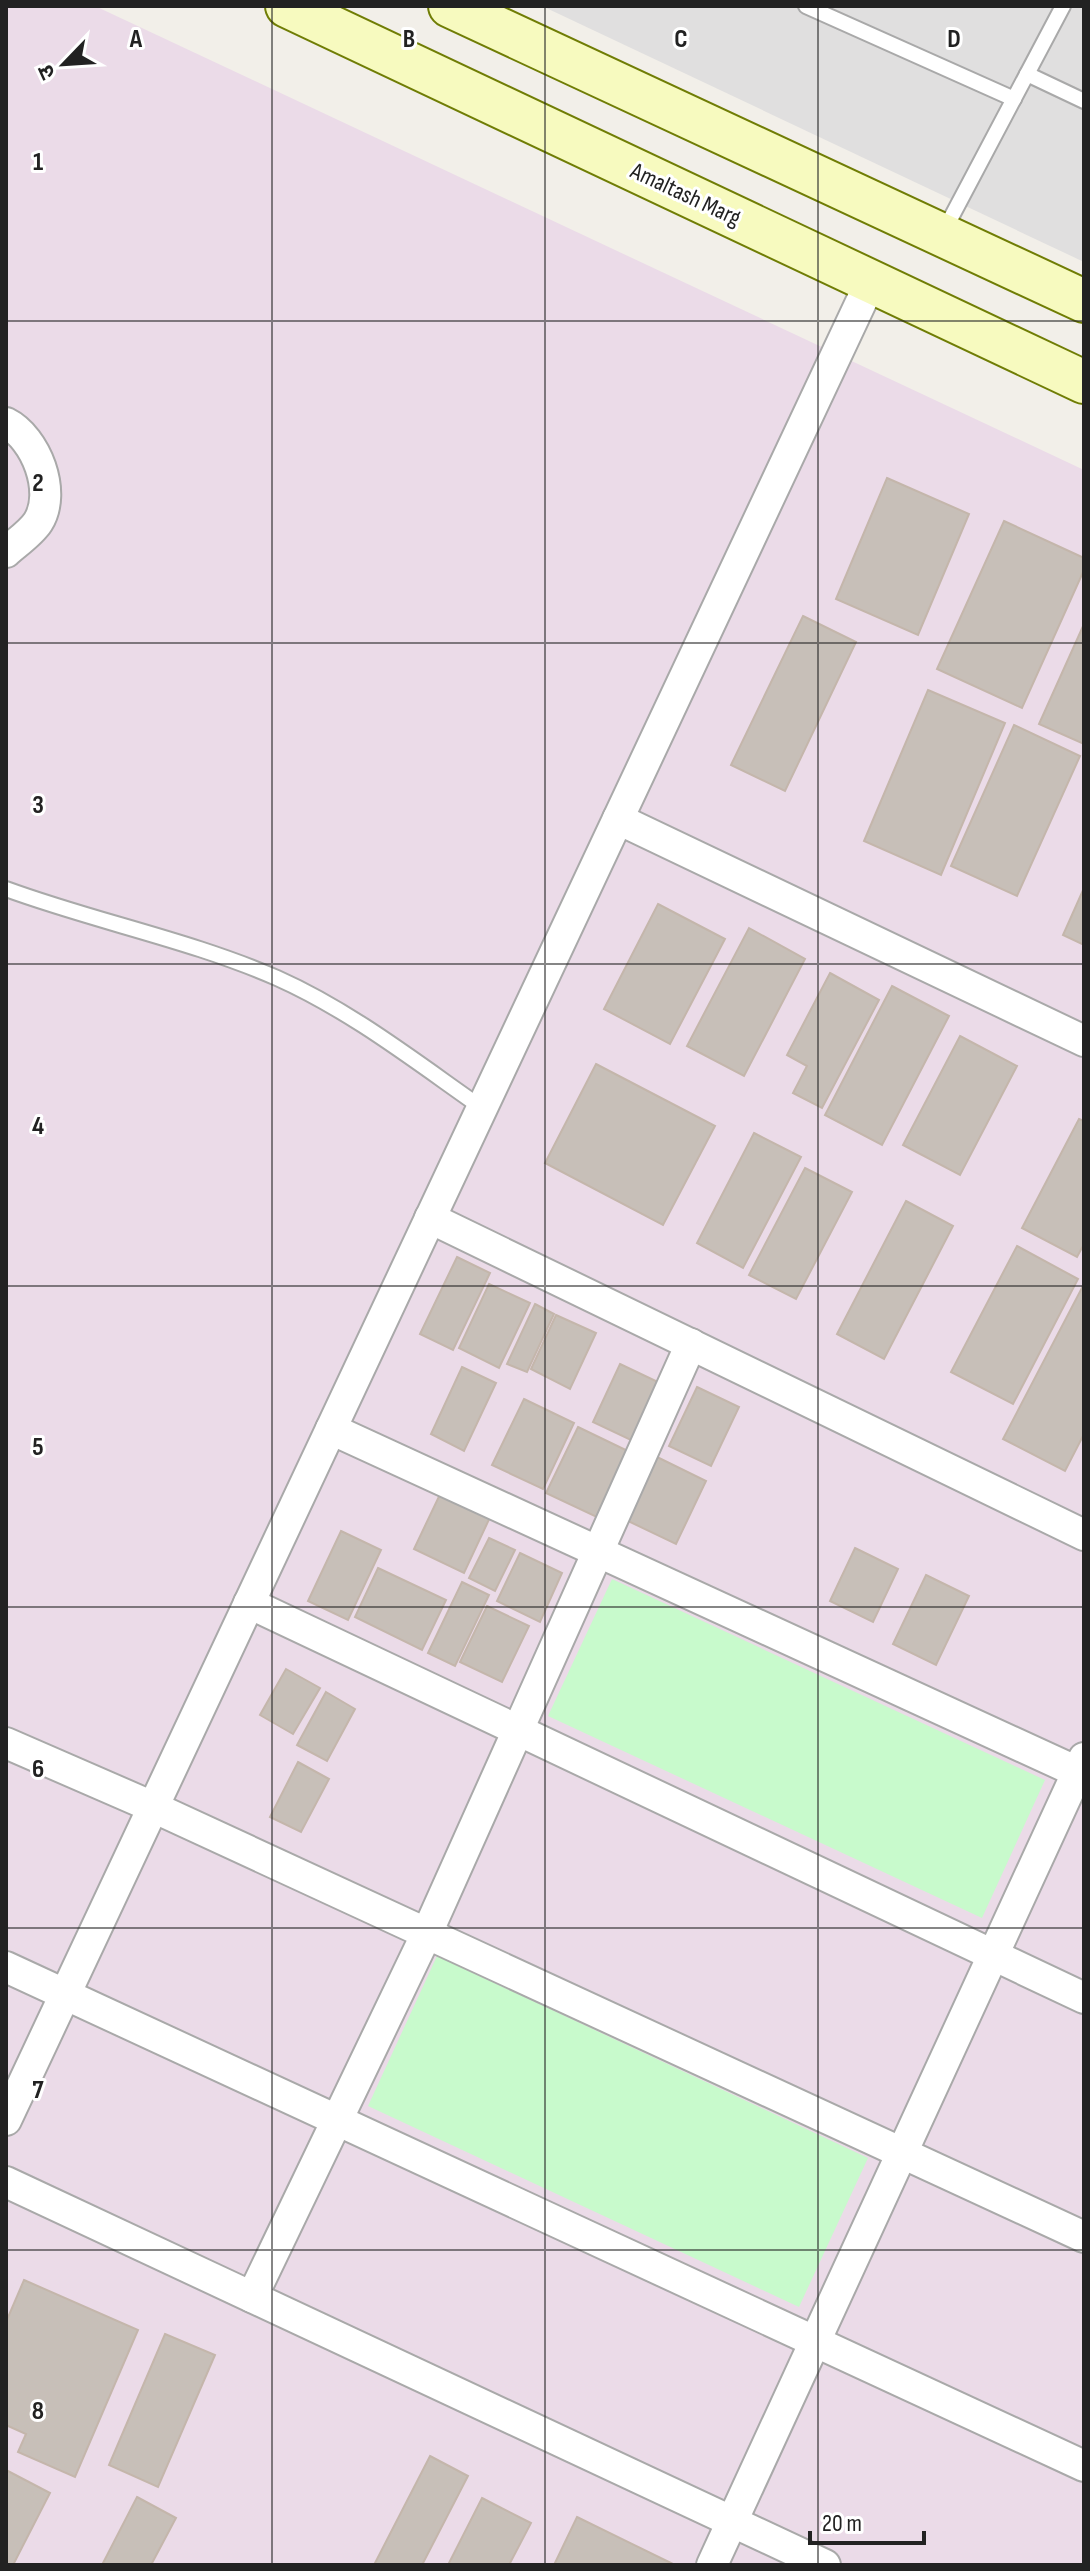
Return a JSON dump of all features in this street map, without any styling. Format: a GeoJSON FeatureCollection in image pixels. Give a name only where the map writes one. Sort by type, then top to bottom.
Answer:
{"type":"FeatureCollection","features":[{"type":"Feature","properties":{"kind":"main road","name":"Amaltash Marg"},"geometry":{"type":"LineString","coordinates":[[287,6],[1084,382]]}},
{"type":"Feature","properties":{"kind":"main road"},"geometry":{"type":"LineString","coordinates":[[450,6],[1084,301]]}},
{"type":"Feature","properties":{"kind":"street"},"geometry":{"type":"LineString","coordinates":[[6,2120],[871,281]]}},
{"type":"Feature","properties":{"kind":"street"},"geometry":{"type":"LineString","coordinates":[[6,423],[16,428],[36,457],[48,493],[38,522],[6,552]]}},
{"type":"Feature","properties":{"kind":"street"},"geometry":{"type":"LineString","coordinates":[[618,819],[1084,1041]]}},
{"type":"Feature","properties":{"kind":"street"},"geometry":{"type":"LineString","coordinates":[[430,1218],[1084,1535]]}},
{"type":"Feature","properties":{"kind":"street"},"geometry":{"type":"LineString","coordinates":[[252,2297],[427,1933],[691,1344]]}},
{"type":"Feature","properties":{"kind":"street"},"geometry":{"type":"LineString","coordinates":[[331,1429],[1082,1769],[712,2565]]}},
{"type":"Feature","properties":{"kind":"street"},"geometry":{"type":"LineString","coordinates":[[249,1603],[1084,1998]]}},
{"type":"Feature","properties":{"kind":"street"},"geometry":{"type":"LineString","coordinates":[[6,1743],[153,1807],[1084,2237]]}},
{"type":"Feature","properties":{"kind":"street"},"geometry":{"type":"LineString","coordinates":[[6,1967],[815,2341],[1080,2455]]}},
{"type":"Feature","properties":{"kind":"street"},"geometry":{"type":"LineString","coordinates":[[6,2182],[825,2565]]}},
{"type":"Feature","properties":{"kind":"lane"},"geometry":{"type":"LineString","coordinates":[[806,6],[1014,99]]}},
{"type":"Feature","properties":{"kind":"lane"},"geometry":{"type":"LineString","coordinates":[[942,235],[1063,6]]}},
{"type":"Feature","properties":{"kind":"lane"},"geometry":{"type":"LineString","coordinates":[[1027,74],[1084,101]]}},
{"type":"Feature","properties":{"kind":"lane"},"geometry":{"type":"LineString","coordinates":[[6,889],[79,916],[164,937],[278,979],[367,1028],[482,1108]]}},
{"type":"Feature","properties":{"kind":"shaded area"},"geometry":{"type":"Polygon","coordinates":[[[6,6],[95,6],[1084,470],[1084,2565],[6,2565],[6,6]]]}},
{"type":"Feature","properties":{"kind":"shaded area"},"geometry":{"type":"Polygon","coordinates":[[[542,6],[1084,6],[1084,262],[542,6]]]}},
{"type":"Feature","properties":{"kind":"green space"},"geometry":{"type":"Polygon","coordinates":[[[612,1579],[1045,1780],[982,1918],[548,1716],[612,1579]]]}},
{"type":"Feature","properties":{"kind":"green space"},"geometry":{"type":"Polygon","coordinates":[[[437,1956],[868,2158],[799,2307],[368,2106],[437,1956]]]}},
{"type":"Feature","properties":{"kind":"building"},"geometry":{"type":"Polygon","coordinates":[[[887,478],[969,514],[918,635],[836,599],[887,478]]]}},
{"type":"Feature","properties":{"kind":"building"},"geometry":{"type":"Polygon","coordinates":[[[1004,521],[1084,558],[1084,570],[1022,708],[937,669],[1004,521]]]}},
{"type":"Feature","properties":{"kind":"building"},"geometry":{"type":"Polygon","coordinates":[[[803,616],[856,642],[785,791],[731,765],[803,616]]]}},
{"type":"Feature","properties":{"kind":"building"},"geometry":{"type":"Polygon","coordinates":[[[1084,624],[1084,744],[1039,724],[1084,624]]]}},
{"type":"Feature","properties":{"kind":"building"},"geometry":{"type":"Polygon","coordinates":[[[928,690],[1005,723],[941,875],[864,841],[928,690]]]}},
{"type":"Feature","properties":{"kind":"building"},"geometry":{"type":"Polygon","coordinates":[[[1014,725],[1080,756],[1017,896],[951,866],[1014,725]]]}},
{"type":"Feature","properties":{"kind":"building"},"geometry":{"type":"Polygon","coordinates":[[[1084,888],[1084,945],[1063,935],[1084,888]]]}},
{"type":"Feature","properties":{"kind":"building"},"geometry":{"type":"Polygon","coordinates":[[[658,904],[725,939],[670,1044],[604,1009],[658,904]]]}},
{"type":"Feature","properties":{"kind":"building"},"geometry":{"type":"Polygon","coordinates":[[[749,928],[805,959],[744,1076],[687,1046],[749,928]]]}},
{"type":"Feature","properties":{"kind":"building"},"geometry":{"type":"Polygon","coordinates":[[[830,973],[879,1000],[822,1108],[793,1093],[807,1066],[787,1055],[830,973]]]}},
{"type":"Feature","properties":{"kind":"building"},"geometry":{"type":"Polygon","coordinates":[[[892,986],[949,1016],[882,1145],[825,1115],[892,986]]]}},
{"type":"Feature","properties":{"kind":"building"},"geometry":{"type":"Polygon","coordinates":[[[960,1036],[1017,1066],[960,1175],[903,1145],[960,1036]]]}},
{"type":"Feature","properties":{"kind":"building"},"geometry":{"type":"Polygon","coordinates":[[[596,1064],[715,1126],[663,1225],[545,1163],[596,1064]]]}},
{"type":"Feature","properties":{"kind":"building"},"geometry":{"type":"Polygon","coordinates":[[[1079,1119],[1084,1121],[1084,1244],[1077,1257],[1022,1228],[1079,1119]]]}},
{"type":"Feature","properties":{"kind":"building"},"geometry":{"type":"Polygon","coordinates":[[[754,1133],[801,1157],[743,1268],[697,1243],[754,1133]]]}},
{"type":"Feature","properties":{"kind":"building"},"geometry":{"type":"Polygon","coordinates":[[[805,1168],[852,1192],[796,1299],[749,1275],[805,1168]]]}},
{"type":"Feature","properties":{"kind":"building"},"geometry":{"type":"Polygon","coordinates":[[[906,1201],[953,1226],[884,1359],[837,1334],[906,1201]]]}},
{"type":"Feature","properties":{"kind":"building"},"geometry":{"type":"Polygon","coordinates":[[[1017,1246],[1078,1279],[1013,1404],[951,1372],[1017,1246]]]}},
{"type":"Feature","properties":{"kind":"building"},"geometry":{"type":"Polygon","coordinates":[[[457,1257],[490,1273],[453,1350],[420,1334],[457,1257]]]}},
{"type":"Feature","properties":{"kind":"building"},"geometry":{"type":"Polygon","coordinates":[[[489,1284],[530,1303],[499,1368],[459,1348],[489,1284]]]}},
{"type":"Feature","properties":{"kind":"building"},"geometry":{"type":"Polygon","coordinates":[[[1084,1284],[1084,1434],[1065,1471],[1003,1439],[1084,1284]]]}},
{"type":"Feature","properties":{"kind":"building"},"geometry":{"type":"Polygon","coordinates":[[[535,1304],[554,1314],[527,1372],[507,1364],[535,1304]]]}},
{"type":"Feature","properties":{"kind":"building"},"geometry":{"type":"Polygon","coordinates":[[[556,1315],[596,1333],[570,1389],[531,1369],[556,1315]]]}},
{"type":"Feature","properties":{"kind":"building"},"geometry":{"type":"Polygon","coordinates":[[[620,1364],[660,1383],[633,1441],[593,1422],[620,1364]]]}},
{"type":"Feature","properties":{"kind":"building"},"geometry":{"type":"Polygon","coordinates":[[[462,1367],[496,1383],[464,1451],[431,1434],[462,1367]]]}},
{"type":"Feature","properties":{"kind":"building"},"geometry":{"type":"Polygon","coordinates":[[[697,1387],[739,1407],[711,1466],[669,1446],[697,1387]]]}},
{"type":"Feature","properties":{"kind":"building"},"geometry":{"type":"Polygon","coordinates":[[[524,1399],[574,1423],[543,1489],[492,1465],[524,1399]]]}},
{"type":"Feature","properties":{"kind":"building"},"geometry":{"type":"Polygon","coordinates":[[[578,1427],[632,1453],[601,1519],[546,1493],[578,1427]]]}},
{"type":"Feature","properties":{"kind":"building"},"geometry":{"type":"Polygon","coordinates":[[[657,1457],[706,1481],[676,1544],[626,1520],[657,1457]]]}},
{"type":"Feature","properties":{"kind":"building"},"geometry":{"type":"Polygon","coordinates":[[[443,1488],[492,1513],[464,1573],[414,1549],[443,1488]]]}},
{"type":"Feature","properties":{"kind":"building"},"geometry":{"type":"Polygon","coordinates":[[[341,1531],[381,1550],[348,1620],[308,1601],[341,1531]]]}},
{"type":"Feature","properties":{"kind":"building"},"geometry":{"type":"Polygon","coordinates":[[[489,1538],[515,1550],[495,1591],[469,1578],[489,1538]]]}},
{"type":"Feature","properties":{"kind":"building"},"geometry":{"type":"Polygon","coordinates":[[[855,1548],[898,1569],[873,1622],[830,1601],[855,1548]]]}},
{"type":"Feature","properties":{"kind":"building"},"geometry":{"type":"Polygon","coordinates":[[[520,1553],[562,1573],[540,1622],[497,1601],[520,1553]]]}},
{"type":"Feature","properties":{"kind":"building"},"geometry":{"type":"Polygon","coordinates":[[[378,1568],[446,1600],[422,1650],[355,1617],[378,1568]]]}},
{"type":"Feature","properties":{"kind":"building"},"geometry":{"type":"Polygon","coordinates":[[[926,1575],[969,1596],[936,1665],[893,1644],[926,1575]]]}},
{"type":"Feature","properties":{"kind":"building"},"geometry":{"type":"Polygon","coordinates":[[[462,1582],[489,1595],[455,1666],[428,1653],[462,1582]]]}},
{"type":"Feature","properties":{"kind":"building"},"geometry":{"type":"Polygon","coordinates":[[[487,1606],[529,1626],[502,1682],[460,1662],[487,1606]]]}},
{"type":"Feature","properties":{"kind":"building"},"geometry":{"type":"Polygon","coordinates":[[[286,1669],[320,1688],[293,1734],[260,1715],[286,1669]]]}},
{"type":"Feature","properties":{"kind":"building"},"geometry":{"type":"Polygon","coordinates":[[[326,1692],[355,1709],[327,1761],[297,1745],[326,1692]]]}},
{"type":"Feature","properties":{"kind":"building"},"geometry":{"type":"Polygon","coordinates":[[[298,1762],[329,1779],[301,1832],[270,1817],[298,1762]]]}},
{"type":"Feature","properties":{"kind":"building"},"geometry":{"type":"Polygon","coordinates":[[[24,2280],[138,2330],[75,2477],[18,2452],[26,2434],[6,2425],[6,2322],[24,2280]]]}},
{"type":"Feature","properties":{"kind":"building"},"geometry":{"type":"Polygon","coordinates":[[[165,2334],[215,2355],[158,2487],[109,2465],[165,2334]]]}},
{"type":"Feature","properties":{"kind":"building"},"geometry":{"type":"Polygon","coordinates":[[[430,2456],[468,2476],[422,2565],[374,2565],[430,2456]]]}},
{"type":"Feature","properties":{"kind":"building"},"geometry":{"type":"Polygon","coordinates":[[[6,2470],[50,2493],[13,2565],[6,2565],[6,2470]]]}},
{"type":"Feature","properties":{"kind":"building"},"geometry":{"type":"Polygon","coordinates":[[[137,2497],[176,2518],[151,2565],[102,2565],[137,2497]]]}},
{"type":"Feature","properties":{"kind":"building"},"geometry":{"type":"Polygon","coordinates":[[[482,2498],[531,2523],[509,2565],[448,2565],[482,2498]]]}},
{"type":"Feature","properties":{"kind":"building"},"geometry":{"type":"Polygon","coordinates":[[[577,2517],[675,2565],[554,2565],[577,2517]]]}}]}
